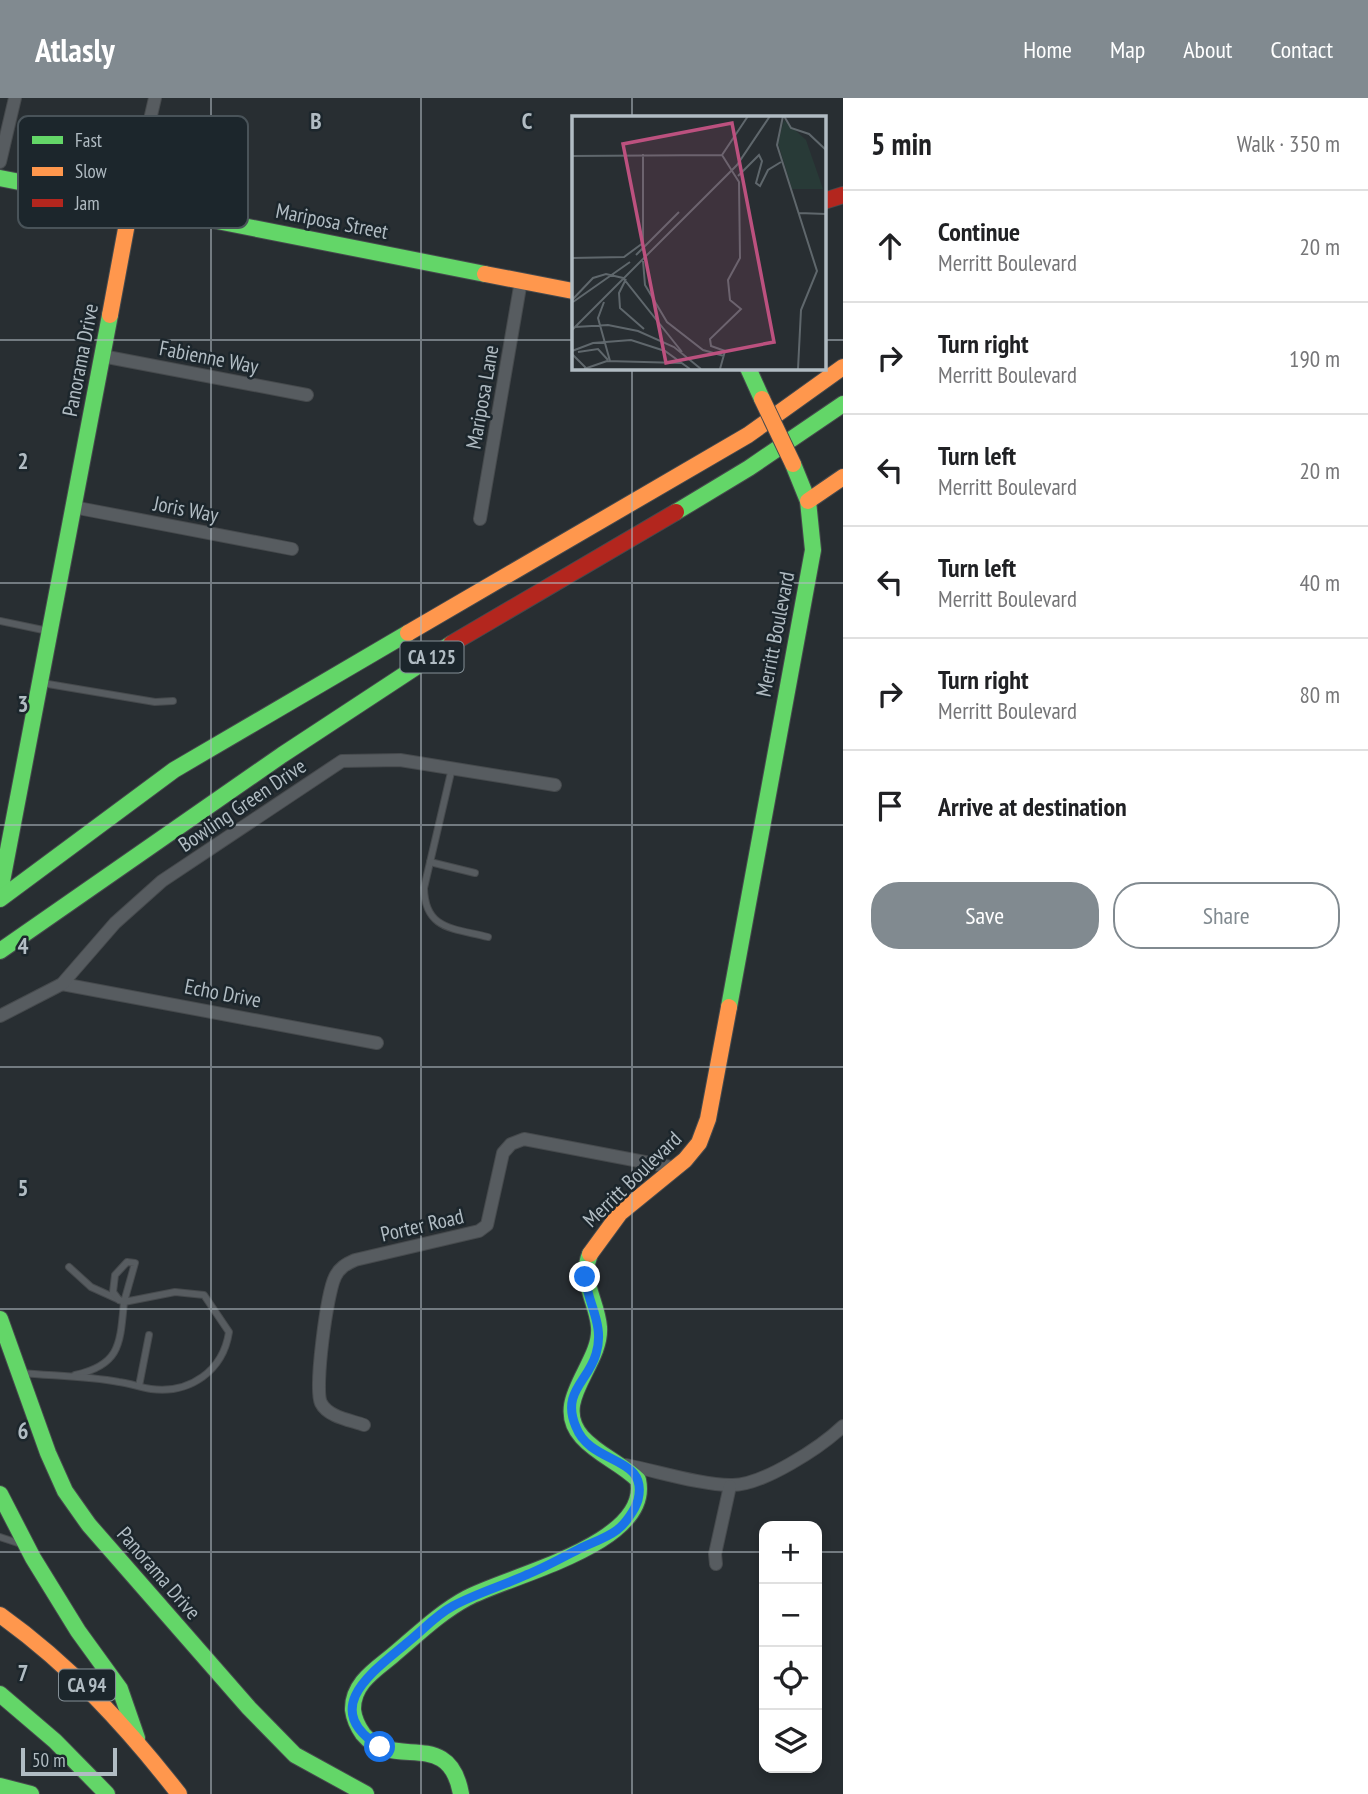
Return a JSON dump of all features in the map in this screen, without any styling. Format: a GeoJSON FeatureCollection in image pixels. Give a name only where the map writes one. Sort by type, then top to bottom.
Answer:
{"type":"FeatureCollection","features":[{"type":"Feature","properties":{"kind":"main road","name":"Mariposa Street"},"geometry":{"type":"LineString","coordinates":[[0,178],[18,181]]}},
{"type":"Feature","properties":{"kind":"main road"},"geometry":{"type":"LineString","coordinates":[[825,201],[843,195]]}},
{"type":"Feature","properties":{"kind":"main road","name":"Mariposa Street"},"geometry":{"type":"LineString","coordinates":[[248,226],[572,291]]}},
{"type":"Feature","properties":{"kind":"main road","name":"Panorama Drive"},"geometry":{"type":"LineString","coordinates":[[0,892],[126,228]]}},
{"type":"Feature","properties":{"kind":"main road","name":"CA 125"},"geometry":{"type":"LineString","coordinates":[[0,899],[174,770],[748,435],[843,367]]}},
{"type":"Feature","properties":{"kind":"main road"},"geometry":{"type":"LineString","coordinates":[[748,369],[808,501],[843,477]]}},
{"type":"Feature","properties":{"kind":"main road","name":"CA 125"},"geometry":{"type":"LineString","coordinates":[[0,951],[198,812],[455,642],[767,457],[843,404]]}},
{"type":"Feature","properties":{"kind":"main road","name":"Merritt Boulevard"},"geometry":{"type":"LineString","coordinates":[[626,1465],[588,1447],[573,1422],[574,1394],[594,1362],[599,1344],[599,1325],[586,1287],[585,1268],[592,1249],[613,1222],[639,1196],[677,1168],[698,1144],[708,1119],[813,550],[808,501]]}},
{"type":"Feature","properties":{"kind":"main road","name":"Panorama Drive"},"geometry":{"type":"LineString","coordinates":[[0,1319],[65,1491],[89,1525],[249,1708],[295,1755],[366,1794]]}},
{"type":"Feature","properties":{"kind":"main road"},"geometry":{"type":"LineString","coordinates":[[461,1794],[455,1775],[443,1757],[421,1750],[391,1751],[371,1741],[361,1732],[354,1717],[353,1701],[363,1680],[450,1607],[480,1591],[525,1576],[617,1530],[635,1507],[640,1485],[633,1471],[626,1465]]}},
{"type":"Feature","properties":{"kind":"main road"},"geometry":{"type":"LineString","coordinates":[[0,1494],[27,1547],[78,1632],[120,1689],[136,1738]]}},
{"type":"Feature","properties":{"kind":"main road"},"geometry":{"type":"LineString","coordinates":[[0,1606],[32,1636]]}},
{"type":"Feature","properties":{"kind":"main road","name":"CA 94"},"geometry":{"type":"LineString","coordinates":[[0,1615],[32,1636],[88,1686],[136,1738],[178,1794]]}},
{"type":"Feature","properties":{"kind":"main road"},"geometry":{"type":"LineString","coordinates":[[0,1694],[55,1741],[107,1794]]}},
{"type":"Feature","properties":{"kind":"main road"},"geometry":{"type":"LineString","coordinates":[[0,1786],[32,1794]]}},
{"type":"Feature","properties":{"kind":"street"},"geometry":{"type":"LineString","coordinates":[[0,162],[15,98]]}},
{"type":"Feature","properties":{"kind":"street","name":"Panorama Drive"},"geometry":{"type":"LineString","coordinates":[[151,116],[155,98]]}},
{"type":"Feature","properties":{"kind":"street","name":"Mariposa Lane"},"geometry":{"type":"LineString","coordinates":[[480,519],[521,281]]}},
{"type":"Feature","properties":{"kind":"street","name":"Fabienne Way"},"geometry":{"type":"LineString","coordinates":[[103,356],[307,395]]}},
{"type":"Feature","properties":{"kind":"street","name":"Joris Way"},"geometry":{"type":"LineString","coordinates":[[73,507],[292,549]]}},
{"type":"Feature","properties":{"kind":"street","name":"Bowling Green Drive"},"geometry":{"type":"LineString","coordinates":[[0,1016],[62,984],[115,923],[162,881],[342,761],[400,760],[555,785]]}},
{"type":"Feature","properties":{"kind":"street","name":"Echo Drive"},"geometry":{"type":"LineString","coordinates":[[62,984],[377,1043]]}},
{"type":"Feature","properties":{"kind":"street","name":"Porter Road"},"geometry":{"type":"LineString","coordinates":[[364,1424],[332,1414],[321,1405],[317,1394],[326,1318],[334,1278],[342,1266],[355,1260],[479,1231],[487,1225],[503,1153],[511,1143],[524,1139],[677,1168]]}},
{"type":"Feature","properties":{"kind":"street"},"geometry":{"type":"LineString","coordinates":[[626,1465],[730,1486],[754,1483],[830,1439],[843,1426]]}},
{"type":"Feature","properties":{"kind":"street"},"geometry":{"type":"LineString","coordinates":[[716,1564],[715,1554],[730,1486]]}},
{"type":"Feature","properties":{"kind":"lane"},"geometry":{"type":"LineString","coordinates":[[0,621],[50,631]]}},
{"type":"Feature","properties":{"kind":"lane"},"geometry":{"type":"LineString","coordinates":[[40,682],[155,702],[173,701]]}},
{"type":"Feature","properties":{"kind":"lane"},"geometry":{"type":"LineString","coordinates":[[452,768],[424,888],[425,908],[438,924],[488,937]]}},
{"type":"Feature","properties":{"kind":"lane"},"geometry":{"type":"LineString","coordinates":[[430,862],[475,873]]}},
{"type":"Feature","properties":{"kind":"lane"},"geometry":{"type":"LineString","coordinates":[[66,1377],[96,1371],[108,1363],[119,1340],[121,1301],[135,1263],[127,1262],[115,1275],[113,1292],[121,1301]]}},
{"type":"Feature","properties":{"kind":"lane"},"geometry":{"type":"LineString","coordinates":[[19,1373],[150,1389],[180,1388],[211,1373],[227,1349],[229,1332],[204,1296],[198,1293],[175,1292],[121,1301],[91,1287],[69,1267]]}},
{"type":"Feature","properties":{"kind":"lane"},"geometry":{"type":"LineString","coordinates":[[139,1386],[149,1335]]}},
{"type":"Feature","properties":{"kind":"lane"},"geometry":{"type":"LineString","coordinates":[[0,1537],[27,1547]]}},
{"type":"Feature","properties":{"kind":"traffic: fast"},"geometry":{"type":"LineString","coordinates":[[0,178],[18,182]]}},
{"type":"Feature","properties":{"kind":"traffic: fast"},"geometry":{"type":"LineString","coordinates":[[248,227],[485,274]]}},
{"type":"Feature","properties":{"kind":"traffic: fast"},"geometry":{"type":"LineString","coordinates":[[0,892],[110,315]]}},
{"type":"Feature","properties":{"kind":"traffic: fast"},"geometry":{"type":"LineString","coordinates":[[748,369],[762,399]]}},
{"type":"Feature","properties":{"kind":"traffic: fast"},"geometry":{"type":"LineString","coordinates":[[676,512],[749,468],[843,404]]}},
{"type":"Feature","properties":{"kind":"traffic: fast"},"geometry":{"type":"LineString","coordinates":[[729,1007],[813,550],[808,501],[793,464]]}},
{"type":"Feature","properties":{"kind":"traffic: fast"},"geometry":{"type":"LineString","coordinates":[[0,899],[174,770],[408,633]]}},
{"type":"Feature","properties":{"kind":"traffic: fast"},"geometry":{"type":"LineString","coordinates":[[0,951],[282,755],[451,644]]}},
{"type":"Feature","properties":{"kind":"traffic: fast"},"geometry":{"type":"LineString","coordinates":[[461,1794],[455,1773],[445,1761],[433,1755],[390,1750],[376,1745],[363,1734],[354,1716],[354,1701],[360,1685],[372,1672],[447,1611],[467,1598],[574,1554],[601,1539],[623,1522],[636,1503],[638,1480],[588,1443],[574,1423],[574,1396],[598,1341],[598,1317],[586,1273],[590,1254]]}},
{"type":"Feature","properties":{"kind":"traffic: fast"},"geometry":{"type":"LineString","coordinates":[[0,1319],[48,1453],[65,1491],[89,1525],[249,1708],[295,1755],[366,1794]]}},
{"type":"Feature","properties":{"kind":"traffic: fast"},"geometry":{"type":"LineString","coordinates":[[0,1494],[33,1558],[78,1631],[120,1689],[137,1738]]}},
{"type":"Feature","properties":{"kind":"traffic: fast"},"geometry":{"type":"LineString","coordinates":[[0,1694],[55,1741],[107,1794]]}},
{"type":"Feature","properties":{"kind":"traffic: fast"},"geometry":{"type":"LineString","coordinates":[[0,1786],[31,1794]]}},
{"type":"Feature","properties":{"kind":"traffic: slow"},"geometry":{"type":"LineString","coordinates":[[110,315],[126,228]]}},
{"type":"Feature","properties":{"kind":"traffic: slow"},"geometry":{"type":"LineString","coordinates":[[485,274],[572,291]]}},
{"type":"Feature","properties":{"kind":"traffic: slow"},"geometry":{"type":"LineString","coordinates":[[408,633],[748,435],[843,367]]}},
{"type":"Feature","properties":{"kind":"traffic: slow"},"geometry":{"type":"LineString","coordinates":[[762,399],[793,464]]}},
{"type":"Feature","properties":{"kind":"traffic: slow"},"geometry":{"type":"LineString","coordinates":[[808,501],[843,477]]}},
{"type":"Feature","properties":{"kind":"traffic: slow"},"geometry":{"type":"LineString","coordinates":[[590,1254],[620,1213],[685,1160],[699,1143],[708,1119],[729,1007]]}},
{"type":"Feature","properties":{"kind":"traffic: slow"},"geometry":{"type":"LineString","coordinates":[[0,1615],[50,1654],[96,1698],[139,1744],[179,1794]]}},
{"type":"Feature","properties":{"kind":"traffic: jam"},"geometry":{"type":"LineString","coordinates":[[825,201],[843,195]]}},
{"type":"Feature","properties":{"kind":"traffic: jam"},"geometry":{"type":"LineString","coordinates":[[451,644],[676,512]]}},
{"type":"Feature","properties":{"kind":"route"},"geometry":{"type":"LineString","coordinates":[[380,1747],[361,1732],[354,1717],[353,1701],[363,1680],[450,1607],[480,1591],[525,1576],[617,1530],[635,1507],[640,1485],[638,1477],[626,1465],[588,1447],[573,1422],[574,1394],[582,1377],[594,1362],[599,1344],[597,1315],[589,1297],[585,1277]]}}]}
